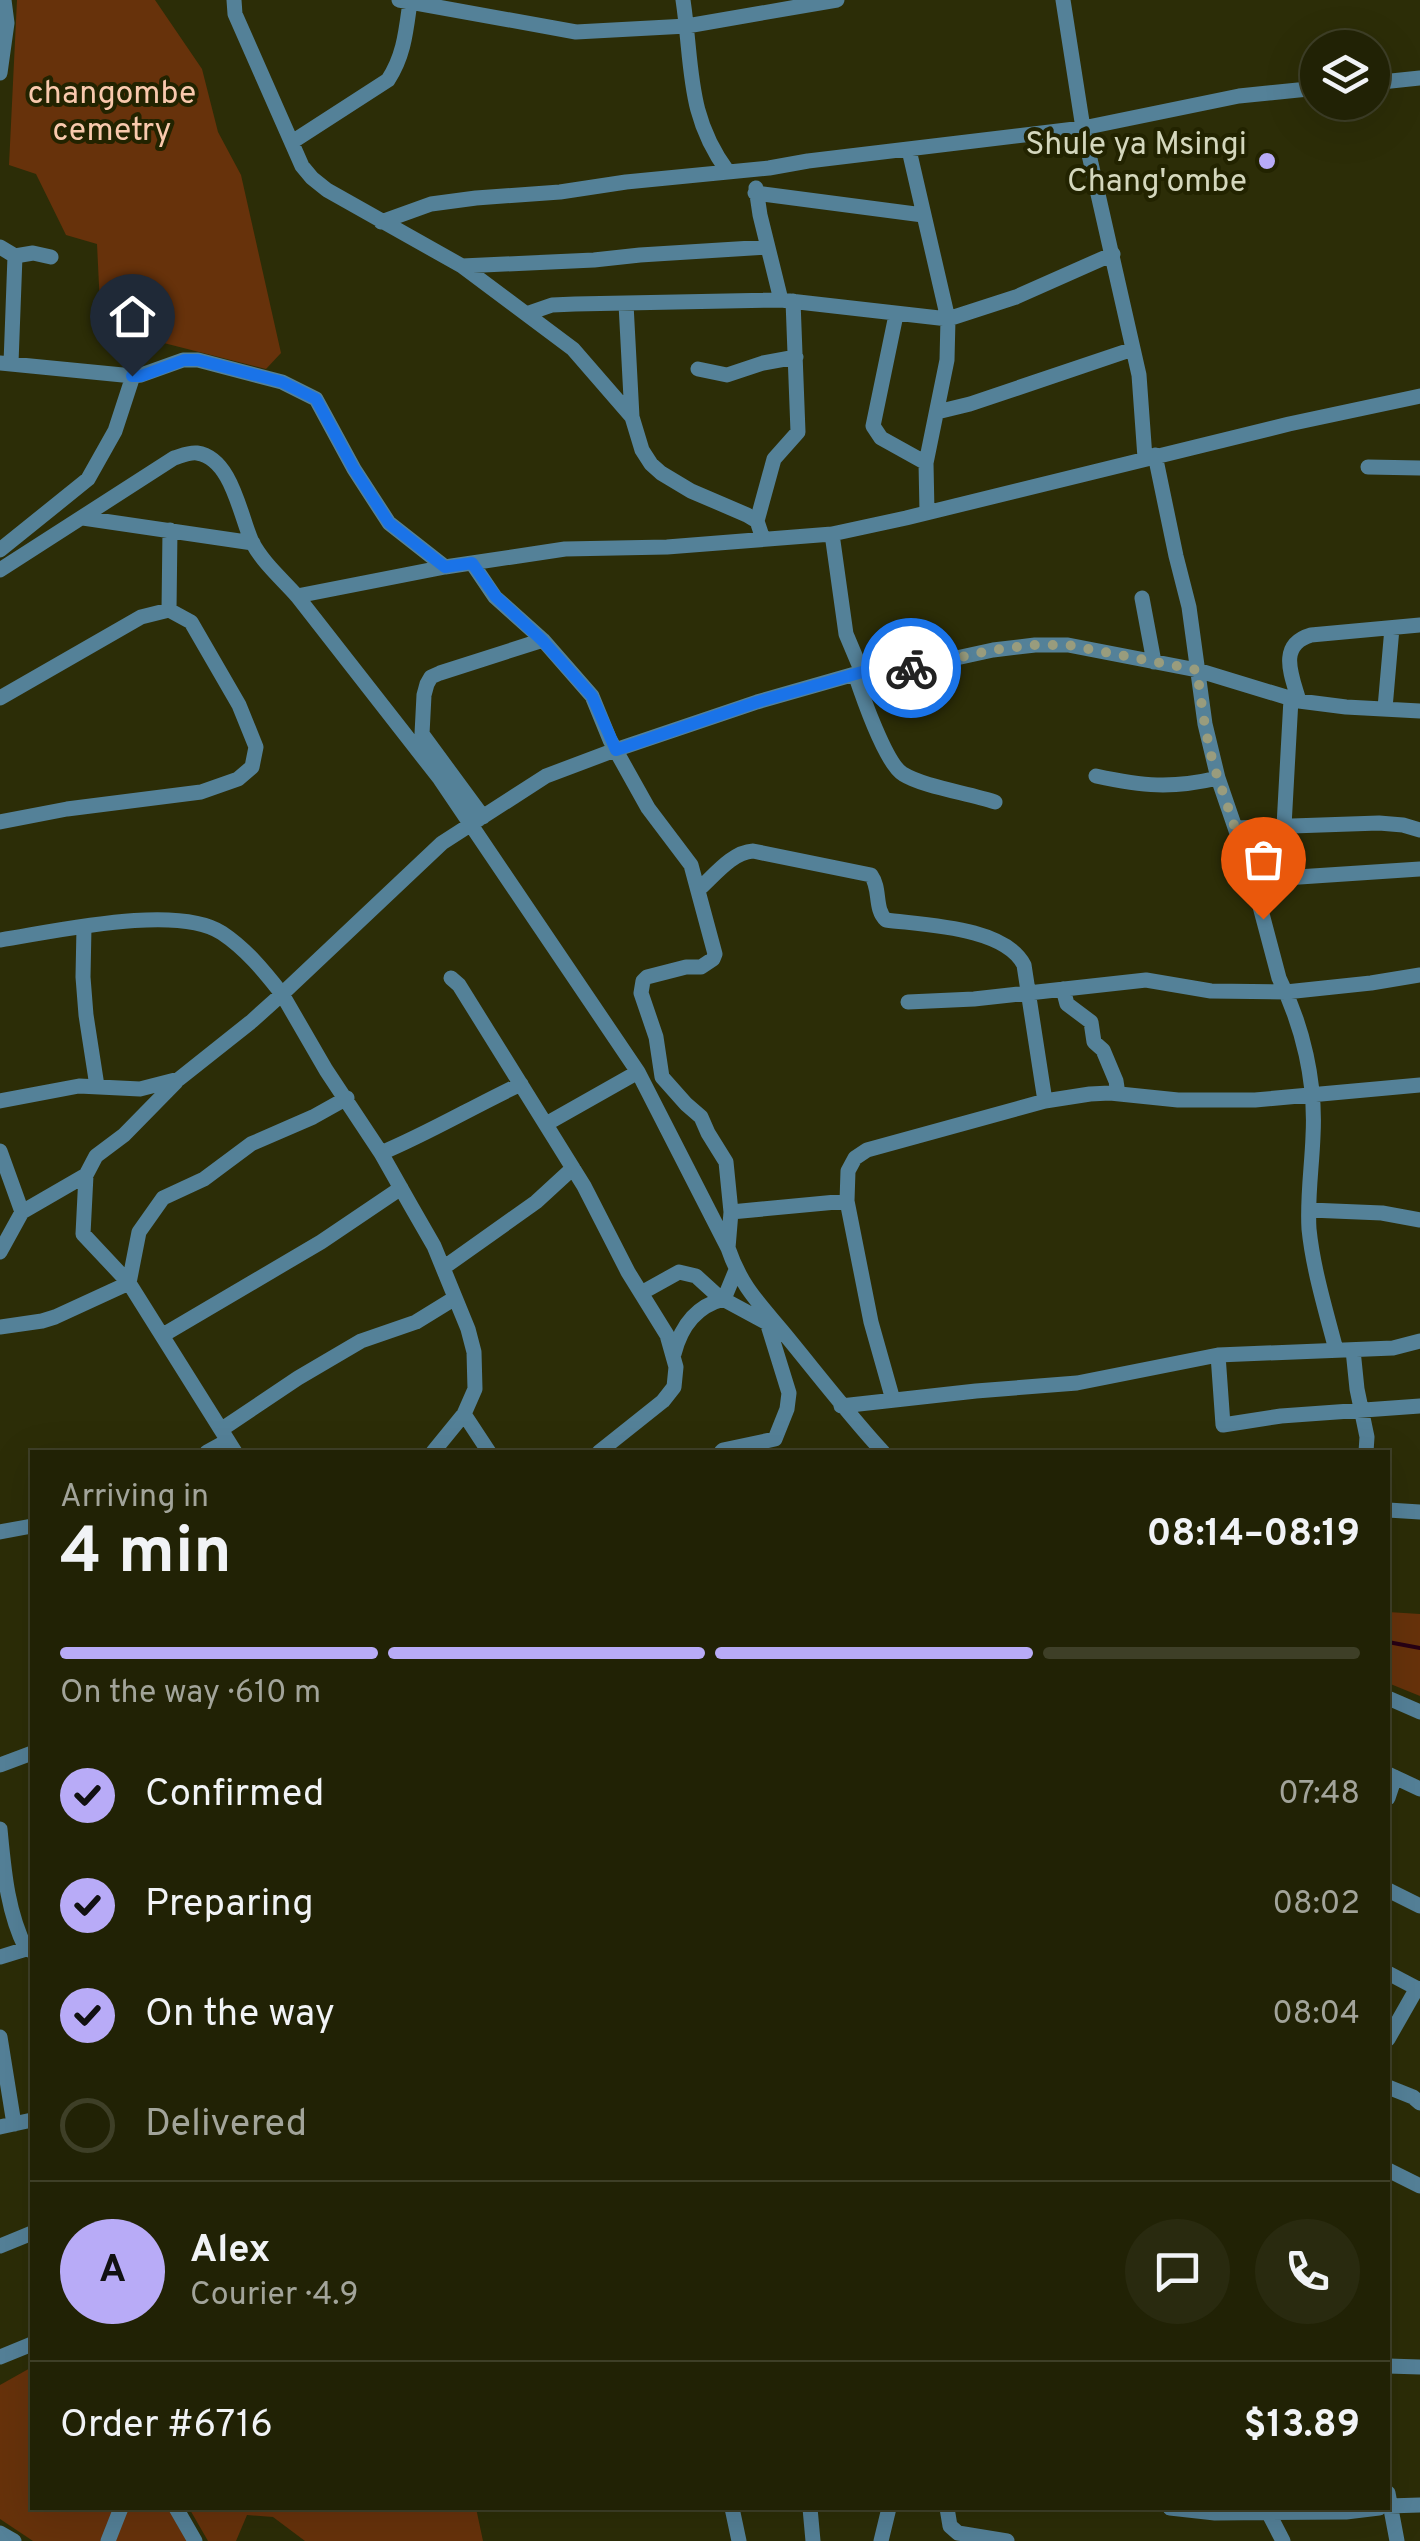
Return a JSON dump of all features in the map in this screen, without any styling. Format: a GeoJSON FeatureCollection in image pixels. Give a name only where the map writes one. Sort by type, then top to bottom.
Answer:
{"type":"FeatureCollection","features":[{"type":"Feature","properties":{"kind":"street"},"geometry":{"type":"LineString","coordinates":[[0,73],[6,22],[4,0]]}},
{"type":"Feature","properties":{"kind":"street"},"geometry":{"type":"LineString","coordinates":[[234,0],[235,14],[302,166],[312,178],[381,222],[462,266],[573,349],[632,418]]}},
{"type":"Feature","properties":{"kind":"street"},"geometry":{"type":"LineString","coordinates":[[683,0],[696,108],[710,145],[728,172]]}},
{"type":"Feature","properties":{"kind":"street"},"geometry":{"type":"LineString","coordinates":[[292,142],[388,80],[398,65],[404,44],[405,1],[576,32],[687,26],[837,0]]}},
{"type":"Feature","properties":{"kind":"street"},"geometry":{"type":"LineString","coordinates":[[1063,0],[1083,128],[1139,376],[1150,456],[1189,606],[1205,724],[1218,778],[1307,1058],[1314,1131],[1310,1228],[1336,1350]]}},
{"type":"Feature","properties":{"kind":"street"},"geometry":{"type":"LineString","coordinates":[[1390,81],[1420,78]]}},
{"type":"Feature","properties":{"kind":"street"},"geometry":{"type":"LineString","coordinates":[[381,222],[431,204],[769,168],[1083,128],[1239,96],[1300,90]]}},
{"type":"Feature","properties":{"kind":"street"},"geometry":{"type":"LineString","coordinates":[[909,150],[948,319],[947,360],[926,462],[927,512]]}},
{"type":"Feature","properties":{"kind":"street"},"geometry":{"type":"LineString","coordinates":[[756,522],[774,459],[798,432],[796,357],[787,301],[768,247],[756,192],[760,177],[769,168]]}},
{"type":"Feature","properties":{"kind":"street"},"geometry":{"type":"LineString","coordinates":[[756,192],[923,215]]}},
{"type":"Feature","properties":{"kind":"street"},"geometry":{"type":"LineString","coordinates":[[0,247],[15,256],[50,256]]}},
{"type":"Feature","properties":{"kind":"street"},"geometry":{"type":"LineString","coordinates":[[462,266],[768,247]]}},
{"type":"Feature","properties":{"kind":"street"},"geometry":{"type":"LineString","coordinates":[[526,314],[552,306],[787,301],[948,319],[1016,297],[1113,254]]}},
{"type":"Feature","properties":{"kind":"street"},"geometry":{"type":"LineString","coordinates":[[15,256],[6,363],[141,376],[184,360],[198,360],[282,382],[316,399],[389,523],[445,567]]}},
{"type":"Feature","properties":{"kind":"street"},"geometry":{"type":"LineString","coordinates":[[626,304],[632,418],[646,457],[661,473],[747,515],[756,522],[763,538]]}},
{"type":"Feature","properties":{"kind":"street"},"geometry":{"type":"LineString","coordinates":[[896,315],[874,426],[881,438],[926,462]]}},
{"type":"Feature","properties":{"kind":"street"},"geometry":{"type":"LineString","coordinates":[[937,412],[1133,348]]}},
{"type":"Feature","properties":{"kind":"street"},"geometry":{"type":"LineString","coordinates":[[698,369],[726,375],[796,357]]}},
{"type":"Feature","properties":{"kind":"street"},"geometry":{"type":"LineString","coordinates":[[0,550],[88,479],[116,431],[132,376]]}},
{"type":"Feature","properties":{"kind":"street"},"geometry":{"type":"LineString","coordinates":[[297,596],[565,548],[667,546],[832,534],[1150,456],[1416,397],[1420,415]]}},
{"type":"Feature","properties":{"kind":"street"},"geometry":{"type":"LineString","coordinates":[[0,570],[174,458],[196,453],[212,459],[220,466],[244,514],[253,543],[279,580],[297,596],[440,779],[478,820]]}},
{"type":"Feature","properties":{"kind":"street"},"geometry":{"type":"LineString","coordinates":[[1368,467],[1420,468]]}},
{"type":"Feature","properties":{"kind":"street"},"geometry":{"type":"LineString","coordinates":[[83,518],[253,543]]}},
{"type":"Feature","properties":{"kind":"street"},"geometry":{"type":"LineString","coordinates":[[168,610],[170,530]]}},
{"type":"Feature","properties":{"kind":"street"},"geometry":{"type":"LineString","coordinates":[[832,534],[846,634],[866,704],[892,761],[899,772],[922,782],[994,802]]}},
{"type":"Feature","properties":{"kind":"street"},"geometry":{"type":"LineString","coordinates":[[472,563],[496,597],[542,640],[592,696],[648,808],[691,865],[715,948],[713,959],[701,966],[647,977],[640,987],[656,1037],[662,1077],[701,1117],[726,1162],[731,1212],[728,1248]]}},
{"type":"Feature","properties":{"kind":"street"},"geometry":{"type":"LineString","coordinates":[[1142,598],[1154,662]]}},
{"type":"Feature","properties":{"kind":"street"},"geometry":{"type":"LineString","coordinates":[[0,698],[141,617],[168,610],[192,622],[239,704],[256,747],[252,767],[238,779],[201,792],[0,822]]}},
{"type":"Feature","properties":{"kind":"street"},"geometry":{"type":"LineString","coordinates":[[1284,826],[1295,700],[1290,651],[1299,639],[1311,635],[1420,626]]}},
{"type":"Feature","properties":{"kind":"street"},"geometry":{"type":"LineString","coordinates":[[1385,708],[1392,628]]}},
{"type":"Feature","properties":{"kind":"street"},"geometry":{"type":"LineString","coordinates":[[542,640],[431,678],[424,695],[422,734],[638,1072],[736,1270],[757,1304],[881,1450]]}},
{"type":"Feature","properties":{"kind":"street"},"geometry":{"type":"LineString","coordinates":[[455,1298],[416,1322],[361,1341],[298,1378],[228,1441],[129,1283],[82,1234],[86,1176],[100,1151],[124,1134],[179,1078],[282,994],[442,843],[546,776],[757,702],[858,673],[916,668],[1034,645],[1068,645],[1197,670],[1295,700],[1420,711]]}},
{"type":"Feature","properties":{"kind":"street"},"geometry":{"type":"LineString","coordinates":[[1096,776],[1158,786],[1218,778]]}},
{"type":"Feature","properties":{"kind":"street"},"geometry":{"type":"LineString","coordinates":[[1236,828],[1379,824],[1420,830]]}},
{"type":"Feature","properties":{"kind":"street"},"geometry":{"type":"LineString","coordinates":[[698,890],[735,856],[753,851],[872,875],[881,915],[886,920],[960,930],[1012,949],[1024,965],[1044,1101]]}},
{"type":"Feature","properties":{"kind":"street"},"geometry":{"type":"LineString","coordinates":[[1253,880],[1420,869]]}},
{"type":"Feature","properties":{"kind":"street"},"geometry":{"type":"LineString","coordinates":[[0,940],[132,919],[184,921],[219,930],[255,960],[282,994],[402,1188],[434,1246],[468,1328],[474,1352],[475,1389],[464,1414],[435,1450]]}},
{"type":"Feature","properties":{"kind":"street"},"geometry":{"type":"LineString","coordinates":[[84,927],[86,1016],[98,1086]]}},
{"type":"Feature","properties":{"kind":"street"},"geometry":{"type":"LineString","coordinates":[[908,1002],[1146,980],[1211,991],[1286,992],[1420,975]]}},
{"type":"Feature","properties":{"kind":"street"},"geometry":{"type":"LineString","coordinates":[[451,978],[460,985],[573,1168],[628,1272],[667,1335],[676,1367],[674,1387],[663,1401],[602,1450]]}},
{"type":"Feature","properties":{"kind":"street"},"geometry":{"type":"LineString","coordinates":[[1063,989],[1067,1004],[1092,1022],[1094,1042],[1103,1050],[1118,1094]]}},
{"type":"Feature","properties":{"kind":"street"},"geometry":{"type":"LineString","coordinates":[[546,1124],[638,1072]]}},
{"type":"Feature","properties":{"kind":"street"},"geometry":{"type":"LineString","coordinates":[[0,1101],[80,1086],[140,1089],[179,1078]]}},
{"type":"Feature","properties":{"kind":"street"},"geometry":{"type":"LineString","coordinates":[[381,1153],[521,1084]]}},
{"type":"Feature","properties":{"kind":"street"},"geometry":{"type":"LineString","coordinates":[[894,1400],[871,1322],[847,1201],[848,1171],[855,1158],[867,1150],[1044,1101],[1090,1094],[1207,1100],[1420,1085]]}},
{"type":"Feature","properties":{"kind":"street"},"geometry":{"type":"LineString","coordinates":[[129,1283],[139,1232],[163,1198],[204,1179],[251,1144],[347,1098]]}},
{"type":"Feature","properties":{"kind":"street"},"geometry":{"type":"LineString","coordinates":[[0,1151],[4,1176],[22,1212]]}},
{"type":"Feature","properties":{"kind":"street"},"geometry":{"type":"LineString","coordinates":[[442,1268],[536,1202],[573,1168]]}},
{"type":"Feature","properties":{"kind":"street"},"geometry":{"type":"LineString","coordinates":[[0,1252],[22,1212],[86,1176]]}},
{"type":"Feature","properties":{"kind":"street"},"geometry":{"type":"LineString","coordinates":[[163,1335],[321,1242],[402,1188]]}},
{"type":"Feature","properties":{"kind":"street"},"geometry":{"type":"LineString","coordinates":[[731,1212],[847,1201]]}},
{"type":"Feature","properties":{"kind":"street"},"geometry":{"type":"LineString","coordinates":[[1310,1210],[1420,1220]]}},
{"type":"Feature","properties":{"kind":"street"},"geometry":{"type":"LineString","coordinates":[[724,1300],[736,1270]]}},
{"type":"Feature","properties":{"kind":"street"},"geometry":{"type":"LineString","coordinates":[[643,1292],[679,1272],[696,1276],[724,1300],[774,1326],[789,1393],[788,1409],[775,1439],[728,1450]]}},
{"type":"Feature","properties":{"kind":"street"},"geometry":{"type":"LineString","coordinates":[[0,1327],[42,1322],[129,1283]]}},
{"type":"Feature","properties":{"kind":"street"},"geometry":{"type":"LineString","coordinates":[[674,1358],[681,1331],[692,1316],[708,1304],[724,1300]]}},
{"type":"Feature","properties":{"kind":"street"},"geometry":{"type":"LineString","coordinates":[[841,1406],[1077,1383],[1218,1355],[1392,1348],[1420,1341]]}},
{"type":"Feature","properties":{"kind":"street"},"geometry":{"type":"LineString","coordinates":[[1354,1350],[1366,1450]]}},
{"type":"Feature","properties":{"kind":"street"},"geometry":{"type":"LineString","coordinates":[[1218,1355],[1223,1425],[1281,1416],[1420,1406]]}},
{"type":"Feature","properties":{"kind":"street"},"geometry":{"type":"LineString","coordinates":[[464,1414],[489,1450]]}},
{"type":"Feature","properties":{"kind":"street"},"geometry":{"type":"LineString","coordinates":[[775,1450],[780,1426]]}},
{"type":"Feature","properties":{"kind":"street"},"geometry":{"type":"LineString","coordinates":[[1390,1510],[1420,1512]]}},
{"type":"Feature","properties":{"kind":"street"},"geometry":{"type":"LineString","coordinates":[[0,1532],[30,1526]]}},
{"type":"Feature","properties":{"kind":"street"},"geometry":{"type":"LineString","coordinates":[[1390,1699],[1420,1712]]}},
{"type":"Feature","properties":{"kind":"street"},"geometry":{"type":"LineString","coordinates":[[0,1765],[30,1754]]}},
{"type":"Feature","properties":{"kind":"street"},"geometry":{"type":"LineString","coordinates":[[1391,1775],[1420,1790]]}},
{"type":"Feature","properties":{"kind":"street"},"geometry":{"type":"LineString","coordinates":[[0,1829],[2,1873],[16,1930],[29,1950],[0,1957]]}},
{"type":"Feature","properties":{"kind":"street"},"geometry":{"type":"LineString","coordinates":[[1390,1891],[1420,1906]]}},
{"type":"Feature","properties":{"kind":"street"},"geometry":{"type":"LineString","coordinates":[[1390,1973],[1419,1989],[1390,2037]]}},
{"type":"Feature","properties":{"kind":"street"},"geometry":{"type":"LineString","coordinates":[[0,2037],[7,2126]]}},
{"type":"Feature","properties":{"kind":"street"},"geometry":{"type":"LineString","coordinates":[[1390,2088],[1420,2103]]}},
{"type":"Feature","properties":{"kind":"street"},"geometry":{"type":"LineString","coordinates":[[1390,2171],[1420,2186]]}},
{"type":"Feature","properties":{"kind":"street"},"geometry":{"type":"LineString","coordinates":[[0,2246],[30,2234]]}},
{"type":"Feature","properties":{"kind":"street"},"geometry":{"type":"LineString","coordinates":[[0,2357],[30,2345]]}},
{"type":"Feature","properties":{"kind":"street"},"geometry":{"type":"LineString","coordinates":[[1390,2366],[1420,2366]]}},
{"type":"Feature","properties":{"kind":"street"},"geometry":{"type":"LineString","coordinates":[[1390,2506],[1420,2505]]}},
{"type":"Feature","properties":{"kind":"street"},"geometry":{"type":"LineString","coordinates":[[108,2541],[120,2510]]}},
{"type":"Feature","properties":{"kind":"street"},"geometry":{"type":"LineString","coordinates":[[177,2510],[195,2541]]}},
{"type":"Feature","properties":{"kind":"street"},"geometry":{"type":"LineString","coordinates":[[732,2510],[740,2541]]}},
{"type":"Feature","properties":{"kind":"street"},"geometry":{"type":"LineString","coordinates":[[810,2510],[812,2541]]}},
{"type":"Feature","properties":{"kind":"street"},"geometry":{"type":"LineString","coordinates":[[881,2541],[889,2510]]}},
{"type":"Feature","properties":{"kind":"street"},"geometry":{"type":"LineString","coordinates":[[948,2510],[950,2526],[958,2533],[1007,2541]]}},
{"type":"Feature","properties":{"kind":"street"},"geometry":{"type":"LineString","coordinates":[[1188,2510],[1362,2510]]}},
{"type":"Feature","properties":{"kind":"street"},"geometry":{"type":"LineString","coordinates":[[1389,2510],[1397,2541]]}},
{"type":"Feature","properties":{"kind":"street"},"geometry":{"type":"LineString","coordinates":[[1268,2512],[1283,2541]]}},
{"type":"Feature","properties":{"kind":"street"},"geometry":{"type":"LineString","coordinates":[[0,2532],[14,2541]]}},
{"type":"Feature","properties":{"kind":"green space","name":"changombe cemetry"},"geometry":{"type":"Polygon","coordinates":[[[17,0],[155,0],[202,69],[218,132],[241,175],[281,353],[266,369],[101,327],[97,244],[66,235],[36,174],[9,165],[17,0]]]}},
{"type":"Feature","properties":{"kind":"green space"},"geometry":{"type":"Polygon","coordinates":[[[1390,1612],[1420,1614],[1420,1696],[1390,1684],[1390,1612]]]}},
{"type":"Feature","properties":{"kind":"green space"},"geometry":{"type":"Polygon","coordinates":[[[30,2368],[30,2510],[174,2510],[187,2541],[33,2541],[0,2519],[0,2385],[30,2368]]]}},
{"type":"Feature","properties":{"kind":"green space"},"geometry":{"type":"Polygon","coordinates":[[[190,2510],[476,2510],[483,2541],[305,2541],[273,2517],[247,2515],[236,2541],[208,2541],[190,2510]]]}},
{"type":"Feature","properties":{"kind":"waterway"},"geometry":{"type":"LineString","coordinates":[[1390,1642],[1420,1648]]}},
{"type":"Feature","properties":{"kind":"way so far"},"geometry":{"type":"LineString","coordinates":[[911,668],[993,650],[1068,645],[1197,670],[1218,778],[1263,919]]}},
{"type":"Feature","properties":{"kind":"place","name":"Shule ya Msingi Chang'ombe"},"geometry":{"type":"Point","coordinates":[1267,161]}},
{"type":"Feature","properties":{"kind":"route"},"geometry":{"type":"LineString","coordinates":[[132,376],[184,360],[198,360],[282,382],[316,399],[389,523],[445,567],[472,563],[496,597],[542,640],[592,696],[616,750],[757,702],[862,672],[911,668]]}}]}
